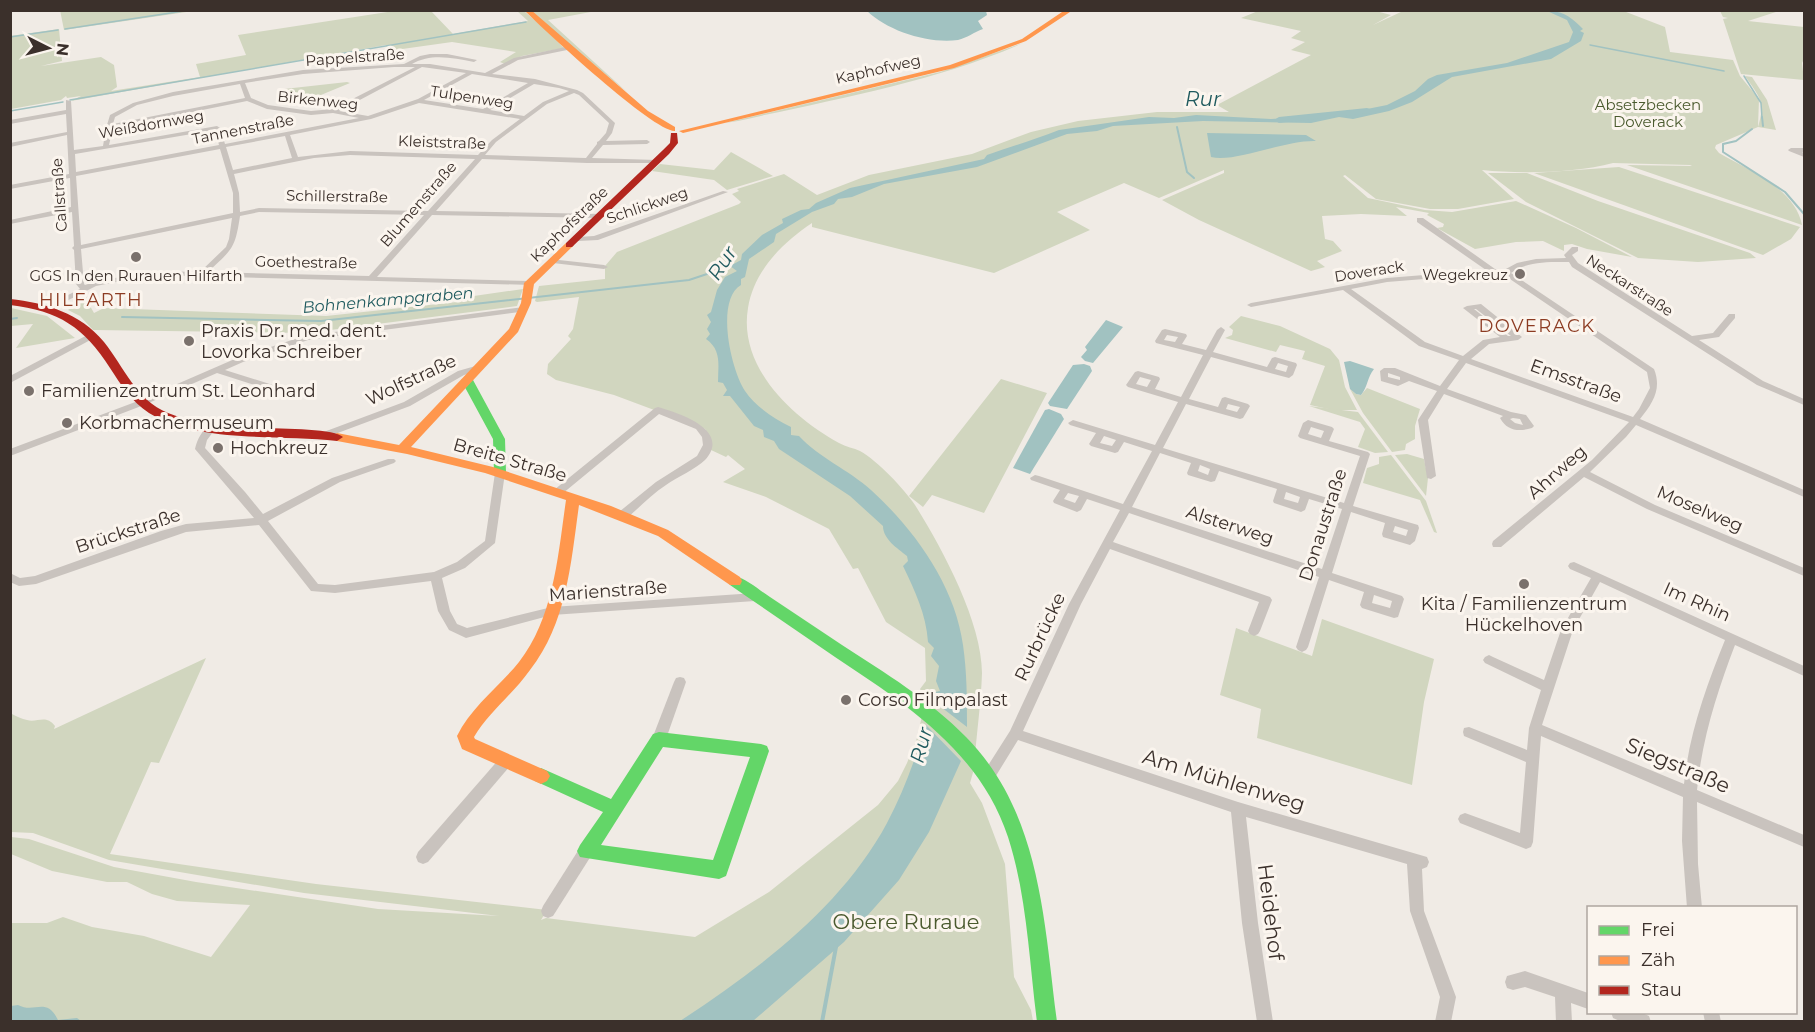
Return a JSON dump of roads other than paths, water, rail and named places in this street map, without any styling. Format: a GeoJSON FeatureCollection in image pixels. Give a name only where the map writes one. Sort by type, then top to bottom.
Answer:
{"type":"FeatureCollection","features":[{"type":"Feature","properties":{"kind":"main road","name":"Kaphofweg"},"geometry":{"type":"LineString","coordinates":[[676,132],[952,67],[1024,40],[1070,10]]}},
{"type":"Feature","properties":{"kind":"main road"},"geometry":{"type":"LineString","coordinates":[[532,15],[645,113],[676,132]]}},
{"type":"Feature","properties":{"kind":"main road","name":"Kaphofstraße"},"geometry":{"type":"LineString","coordinates":[[396,455],[514,330],[527,296],[553,261],[657,162],[674,143],[676,132]]}},
{"type":"Feature","properties":{"kind":"main road","name":"Breite Straße"},"geometry":{"type":"LineString","coordinates":[[10,302],[45,307],[69,316],[93,335],[124,386],[141,403],[180,422],[211,428],[324,435],[396,455],[500,473],[623,515],[663,533],[755,597],[922,707],[948,727],[973,754],[1001,794],[1020,841],[1030,890],[1047,1022]]}},
{"type":"Feature","properties":{"kind":"main road"},"geometry":{"type":"LineString","coordinates":[[467,380],[499,440],[500,473]]}},
{"type":"Feature","properties":{"kind":"main road"},"geometry":{"type":"LineString","coordinates":[[573,497],[552,611],[545,634],[531,658],[472,721],[465,736],[468,744],[615,809]]}},
{"type":"Feature","properties":{"kind":"main road"},"geometry":{"type":"LineString","coordinates":[[659,739],[761,751],[719,870],[586,851],[615,809],[643,768],[659,739]]}},
{"type":"Feature","properties":{"kind":"street"},"geometry":{"type":"LineString","coordinates":[[487,74],[516,59],[570,48]]}},
{"type":"Feature","properties":{"kind":"street"},"geometry":{"type":"LineString","coordinates":[[405,65],[418,58],[434,55],[474,60]]}},
{"type":"Feature","properties":{"kind":"street"},"geometry":{"type":"LineString","coordinates":[[333,111],[422,66]]}},
{"type":"Feature","properties":{"kind":"street","name":"Pappelstraße"},"geometry":{"type":"LineString","coordinates":[[108,127],[112,116],[135,104],[242,82],[344,67],[422,66],[535,81],[575,91],[612,123],[606,138],[599,143],[587,161]]}},
{"type":"Feature","properties":{"kind":"street","name":"Tannenstraße"},"geometry":{"type":"LineString","coordinates":[[10,187],[369,118],[418,101],[472,72]]}},
{"type":"Feature","properties":{"kind":"street"},"geometry":{"type":"LineString","coordinates":[[483,112],[535,81]]}},
{"type":"Feature","properties":{"kind":"street"},"geometry":{"type":"LineString","coordinates":[[106,146],[108,127],[248,99],[242,82]]}},
{"type":"Feature","properties":{"kind":"street","name":"Blumenstraße"},"geometry":{"type":"LineString","coordinates":[[372,278],[478,157],[522,117],[544,103],[575,91]]}},
{"type":"Feature","properties":{"kind":"street","name":"Birkenweg"},"geometry":{"type":"LineString","coordinates":[[248,99],[267,107],[311,113],[333,111],[369,118]]}},
{"type":"Feature","properties":{"kind":"street","name":"Tulpenweg"},"geometry":{"type":"LineString","coordinates":[[418,101],[522,117]]}},
{"type":"Feature","properties":{"kind":"street","name":"Callstraße"},"geometry":{"type":"LineString","coordinates":[[68,102],[76,248],[80,285],[84,289]]}},
{"type":"Feature","properties":{"kind":"street"},"geometry":{"type":"LineString","coordinates":[[10,122],[67,112]]}},
{"type":"Feature","properties":{"kind":"street","name":"Weißdornweg"},"geometry":{"type":"LineString","coordinates":[[71,153],[215,127],[223,146]]}},
{"type":"Feature","properties":{"kind":"street"},"geometry":{"type":"LineString","coordinates":[[10,145],[69,133]]}},
{"type":"Feature","properties":{"kind":"street"},"geometry":{"type":"LineString","coordinates":[[287,134],[296,159]]}},
{"type":"Feature","properties":{"kind":"street"},"geometry":{"type":"LineString","coordinates":[[599,143],[647,142]]}},
{"type":"Feature","properties":{"kind":"street"},"geometry":{"type":"LineString","coordinates":[[203,273],[229,248],[233,239],[236,193],[223,146]]}},
{"type":"Feature","properties":{"kind":"street"},"geometry":{"type":"LineString","coordinates":[[1804,150],[1791,150],[1804,155]]}},
{"type":"Feature","properties":{"kind":"street","name":"Kleiststraße"},"geometry":{"type":"LineString","coordinates":[[229,173],[296,159],[359,153],[657,162]]}},
{"type":"Feature","properties":{"kind":"street","name":"Schlickweg"},"geometry":{"type":"LineString","coordinates":[[578,239],[595,238],[725,192]]}},
{"type":"Feature","properties":{"kind":"street","name":"Schillerstraße"},"geometry":{"type":"LineString","coordinates":[[76,248],[236,213],[281,208],[601,216]]}},
{"type":"Feature","properties":{"kind":"street"},"geometry":{"type":"LineString","coordinates":[[10,222],[74,209]]}},
{"type":"Feature","properties":{"kind":"street","name":"Doverack"},"geometry":{"type":"LineString","coordinates":[[1420,220],[1493,271]]}},
{"type":"Feature","properties":{"kind":"street","name":"Neckarstraße"},"geometry":{"type":"LineString","coordinates":[[1575,249],[1568,255],[1570,260],[1760,384],[1804,402]]}},
{"type":"Feature","properties":{"kind":"street","name":"Doverack"},"geometry":{"type":"LineString","coordinates":[[1251,305],[1387,280],[1493,271],[1505,273],[1542,260],[1570,260]]}},
{"type":"Feature","properties":{"kind":"street"},"geometry":{"type":"LineString","coordinates":[[553,261],[604,267]]}},
{"type":"Feature","properties":{"kind":"street","name":"Goethestraße"},"geometry":{"type":"LineString","coordinates":[[45,307],[84,289],[136,274],[203,273],[372,278],[527,296]]}},
{"type":"Feature","properties":{"kind":"street","name":"Ahrweg"},"geometry":{"type":"LineString","coordinates":[[1497,544],[1584,473],[1636,421],[1655,392],[1657,384],[1652,371],[1505,273]]}},
{"type":"Feature","properties":{"kind":"street","name":"Emsstraße"},"geometry":{"type":"LineString","coordinates":[[1345,288],[1422,344],[1636,421],[1804,494]]}},
{"type":"Feature","properties":{"kind":"street"},"geometry":{"type":"LineString","coordinates":[[10,453],[141,403],[272,348],[321,335],[527,296]]}},
{"type":"Feature","properties":{"kind":"street"},"geometry":{"type":"LineString","coordinates":[[1431,476],[1424,420],[1443,388],[1465,359],[1486,342],[1507,339],[1518,337],[1478,306],[1467,308],[1507,339]]}},
{"type":"Feature","properties":{"kind":"street"},"geometry":{"type":"LineString","coordinates":[[1689,339],[1716,335],[1732,316]]}},
{"type":"Feature","properties":{"kind":"street","name":"Rurbrücke"},"geometry":{"type":"LineString","coordinates":[[988,775],[1015,734],[1075,604],[1221,330]]}},
{"type":"Feature","properties":{"kind":"street"},"geometry":{"type":"LineString","coordinates":[[10,381],[93,335]]}},
{"type":"Feature","properties":{"kind":"street"},"geometry":{"type":"LineString","coordinates":[[1177,345],[1270,370]]}},
{"type":"Feature","properties":{"kind":"street","name":"Wolfstraße"},"geometry":{"type":"LineString","coordinates":[[324,435],[407,404],[461,373],[480,368]]}},
{"type":"Feature","properties":{"kind":"street"},"geometry":{"type":"LineString","coordinates":[[217,370],[273,388]]}},
{"type":"Feature","properties":{"kind":"street"},"geometry":{"type":"LineString","coordinates":[[1404,376],[1443,388],[1510,415]]}},
{"type":"Feature","properties":{"kind":"street"},"geometry":{"type":"LineString","coordinates":[[1150,391],[1221,410]]}},
{"type":"Feature","properties":{"kind":"street"},"geometry":{"type":"LineString","coordinates":[[558,492],[658,410],[699,427],[707,437],[708,445],[701,458],[660,484],[623,515]]}},
{"type":"Feature","properties":{"kind":"street"},"geometry":{"type":"LineString","coordinates":[[1073,423],[1102,432],[1094,444],[1115,450],[1122,438],[1283,488],[1278,501],[1301,508],[1306,495],[1391,521]]}},
{"type":"Feature","properties":{"kind":"street"},"geometry":{"type":"LineString","coordinates":[[211,428],[202,440],[200,449],[241,494],[315,588],[335,589],[436,576],[461,565],[490,543],[500,473]]}},
{"type":"Feature","properties":{"kind":"street","name":"Donaustraße"},"geometry":{"type":"LineString","coordinates":[[1302,647],[1365,454],[1324,442]]}},
{"type":"Feature","properties":{"kind":"street"},"geometry":{"type":"LineString","coordinates":[[260,521],[336,480],[396,455]]}},
{"type":"Feature","properties":{"kind":"street","name":"Moselweg"},"geometry":{"type":"LineString","coordinates":[[1584,473],[1651,507],[1804,572]]}},
{"type":"Feature","properties":{"kind":"street","name":"Alsterweg"},"geometry":{"type":"LineString","coordinates":[[1035,478],[1066,488],[1058,501],[1077,508],[1085,494],[1370,590]]}},
{"type":"Feature","properties":{"kind":"street","name":"Brückstraße"},"geometry":{"type":"LineString","coordinates":[[13,582],[36,580],[175,531],[260,521]]}},
{"type":"Feature","properties":{"kind":"street"},"geometry":{"type":"LineString","coordinates":[[1106,544],[1266,600],[1254,631]]}},
{"type":"Feature","properties":{"kind":"street","name":"Im Rhin"},"geometry":{"type":"LineString","coordinates":[[1574,566],[1804,671]]}},
{"type":"Feature","properties":{"kind":"street","name":"Marienstraße"},"geometry":{"type":"LineString","coordinates":[[436,576],[437,592],[448,619],[453,627],[466,633],[552,611],[755,597]]}},
{"type":"Feature","properties":{"kind":"street"},"geometry":{"type":"LineString","coordinates":[[1466,819],[1526,842],[1535,728],[1566,630],[1597,577]]}},
{"type":"Feature","properties":{"kind":"street"},"geometry":{"type":"LineString","coordinates":[[1695,906],[1689,860],[1691,794],[1700,730],[1732,638]]}},
{"type":"Feature","properties":{"kind":"street"},"geometry":{"type":"LineString","coordinates":[[1489,660],[1547,687]]}},
{"type":"Feature","properties":{"kind":"street"},"geometry":{"type":"LineString","coordinates":[[659,739],[680,682]]}},
{"type":"Feature","properties":{"kind":"street","name":"Siegstraße"},"geometry":{"type":"LineString","coordinates":[[1535,728],[1804,841]]}},
{"type":"Feature","properties":{"kind":"street"},"geometry":{"type":"LineString","coordinates":[[1469,732],[1531,758]]}},
{"type":"Feature","properties":{"kind":"street","name":"Am Mühlenweg"},"geometry":{"type":"LineString","coordinates":[[1015,734],[1238,808],[1418,861],[1417,911],[1448,997],[1443,1022]]}},
{"type":"Feature","properties":{"kind":"street"},"geometry":{"type":"LineString","coordinates":[[423,857],[505,762]]}},
{"type":"Feature","properties":{"kind":"street","name":"Heidehof"},"geometry":{"type":"LineString","coordinates":[[1238,808],[1250,923],[1264,1022]]}},
{"type":"Feature","properties":{"kind":"street"},"geometry":{"type":"LineString","coordinates":[[548,911],[586,851]]}},
{"type":"Feature","properties":{"kind":"street"},"geometry":{"type":"LineString","coordinates":[[1513,982],[1525,979],[1587,1001]]}},
{"type":"Feature","properties":{"kind":"street"},"geometry":{"type":"LineString","coordinates":[[1563,992],[1564,1022]]}},
{"type":"Feature","properties":{"kind":"street"},"geometry":{"type":"LineString","coordinates":[[1624,1014],[1643,1022]]}},
{"type":"Feature","properties":{"kind":"water"},"geometry":{"type":"Polygon","coordinates":[[[867,11],[986,11],[987,15],[978,21],[983,29],[958,40],[946,41],[909,35],[886,25],[867,11]]]}},
{"type":"Feature","properties":{"kind":"water"},"geometry":{"type":"Polygon","coordinates":[[[1547,11],[1563,14],[1576,22],[1583,29],[1580,31],[1584,33],[1581,41],[1551,59],[1452,77],[1412,102],[1389,111],[1353,119],[1339,117],[1311,123],[1203,121],[1113,126],[1097,131],[1067,134],[977,167],[884,184],[852,197],[838,199],[834,204],[812,212],[776,234],[774,242],[749,259],[745,277],[741,279],[741,285],[733,293],[727,320],[735,368],[745,391],[765,412],[791,427],[791,435],[799,436],[871,490],[887,506],[903,523],[930,560],[951,602],[959,623],[963,645],[967,727],[928,697],[930,693],[940,691],[936,681],[939,666],[931,656],[934,648],[928,642],[922,612],[903,566],[908,561],[907,556],[888,539],[883,526],[850,496],[779,449],[774,441],[764,437],[763,430],[754,426],[730,396],[723,396],[727,390],[723,383],[718,382],[717,353],[706,339],[710,334],[707,329],[711,322],[707,315],[711,312],[717,290],[725,277],[737,271],[730,266],[741,260],[742,254],[762,235],[783,223],[782,219],[801,210],[809,209],[816,203],[850,188],[984,159],[987,155],[1059,130],[1149,117],[1174,118],[1196,115],[1271,119],[1337,115],[1387,105],[1415,91],[1428,79],[1437,75],[1507,63],[1569,42],[1573,32],[1567,20],[1547,11]]]}},
{"type":"Feature","properties":{"kind":"water"},"geometry":{"type":"Polygon","coordinates":[[[1207,133],[1306,135],[1316,141],[1289,144],[1221,158],[1211,157],[1207,133]]]}},
{"type":"Feature","properties":{"kind":"water"},"geometry":{"type":"Polygon","coordinates":[[[1106,320],[1123,327],[1093,363],[1085,361],[1081,357],[1087,350],[1085,347],[1106,320]]]}},
{"type":"Feature","properties":{"kind":"water"},"geometry":{"type":"Polygon","coordinates":[[[1350,361],[1374,369],[1361,395],[1350,389],[1344,362],[1350,361]]]}},
{"type":"Feature","properties":{"kind":"water"},"geometry":{"type":"Polygon","coordinates":[[[1073,365],[1090,366],[1092,371],[1067,409],[1050,406],[1048,403],[1073,365]]]}},
{"type":"Feature","properties":{"kind":"water"},"geometry":{"type":"Polygon","coordinates":[[[1049,409],[1061,414],[1064,419],[1030,474],[1013,468],[1045,410],[1049,409]]]}},
{"type":"Feature","properties":{"kind":"water"},"geometry":{"type":"Polygon","coordinates":[[[926,725],[961,761],[929,832],[899,880],[844,942],[753,1021],[680,1021],[768,958],[822,909],[847,882],[887,823],[909,775],[926,725]]]}},
{"type":"Feature","properties":{"kind":"water"},"geometry":{"type":"Polygon","coordinates":[[[11,1006],[30,1008],[45,1007],[54,1013],[58,1020],[77,1018],[81,1021],[11,1021],[11,1006]]]}},
{"type":"Feature","properties":{"kind":"waterway"},"geometry":{"type":"LineString","coordinates":[[65,29],[190,10]]}},
{"type":"Feature","properties":{"kind":"waterway"},"geometry":{"type":"LineString","coordinates":[[70,100],[526,22]]}},
{"type":"Feature","properties":{"kind":"waterway"},"geometry":{"type":"LineString","coordinates":[[10,37],[58,30]]}},
{"type":"Feature","properties":{"kind":"waterway"},"geometry":{"type":"LineString","coordinates":[[1590,45],[1724,71]]}},
{"type":"Feature","properties":{"kind":"waterway"},"geometry":{"type":"LineString","coordinates":[[1744,76],[1761,103],[1762,118]]}},
{"type":"Feature","properties":{"kind":"waterway"},"geometry":{"type":"LineString","coordinates":[[10,111],[63,102]]}},
{"type":"Feature","properties":{"kind":"waterway","name":"Rur"},"geometry":{"type":"LineString","coordinates":[[1279,120],[1367,111]]}},
{"type":"Feature","properties":{"kind":"waterway"},"geometry":{"type":"LineString","coordinates":[[1762,117],[1763,126]]}},
{"type":"Feature","properties":{"kind":"waterway"},"geometry":{"type":"LineString","coordinates":[[1177,127],[1187,172],[1194,178]]}},
{"type":"Feature","properties":{"kind":"waterway"},"geometry":{"type":"LineString","coordinates":[[1752,129],[1736,141],[1723,144],[1723,152],[1785,192],[1804,214]]}},
{"type":"Feature","properties":{"kind":"waterway","name":"Bohnenkampgraben"},"geometry":{"type":"LineString","coordinates":[[122,317],[321,321],[689,280],[734,265]]}},
{"type":"Feature","properties":{"kind":"waterway","name":"Bohnenkampgraben"},"geometry":{"type":"LineString","coordinates":[[10,319],[17,318]]}},
{"type":"Feature","properties":{"kind":"waterway"},"geometry":{"type":"LineString","coordinates":[[822,1022],[836,947]]}},
{"type":"Feature","properties":{"kind":"place","name":"GGS In den Rurauen Hilfarth"},"geometry":{"type":"Point","coordinates":[136,257]}},
{"type":"Feature","properties":{"kind":"place","name":"Wegekreuz"},"geometry":{"type":"Point","coordinates":[1520,274]}},
{"type":"Feature","properties":{"kind":"place","name":"Praxis Dr. med. dent. Lovorka Schreiber"},"geometry":{"type":"Point","coordinates":[189,341]}},
{"type":"Feature","properties":{"kind":"place","name":"Familienzentrum St. Leonhard"},"geometry":{"type":"Point","coordinates":[29,391]}},
{"type":"Feature","properties":{"kind":"place","name":"Korbmachermuseum"},"geometry":{"type":"Point","coordinates":[67,423]}},
{"type":"Feature","properties":{"kind":"place","name":"Hochkreuz"},"geometry":{"type":"Point","coordinates":[218,448]}},
{"type":"Feature","properties":{"kind":"place","name":"Kita / Familienzentrum Hückelhoven"},"geometry":{"type":"Point","coordinates":[1524,584]}},
{"type":"Feature","properties":{"kind":"place","name":"Corso Filmpalast"},"geometry":{"type":"Point","coordinates":[846,700]}},
{"type":"Feature","properties":{"kind":"district","name":"HILFARTH"},"geometry":{"type":"Point","coordinates":[91,300]}},
{"type":"Feature","properties":{"kind":"district","name":"DOVERACK"},"geometry":{"type":"Point","coordinates":[1537,326]}},
{"type":"Feature","properties":{"kind":"park label","name":"Absetzbecken Doverack"},"geometry":{"type":"Point","coordinates":[1648,112]}},
{"type":"Feature","properties":{"kind":"park label","name":"Obere Ruraue"},"geometry":{"type":"Point","coordinates":[906,921]}}]}
